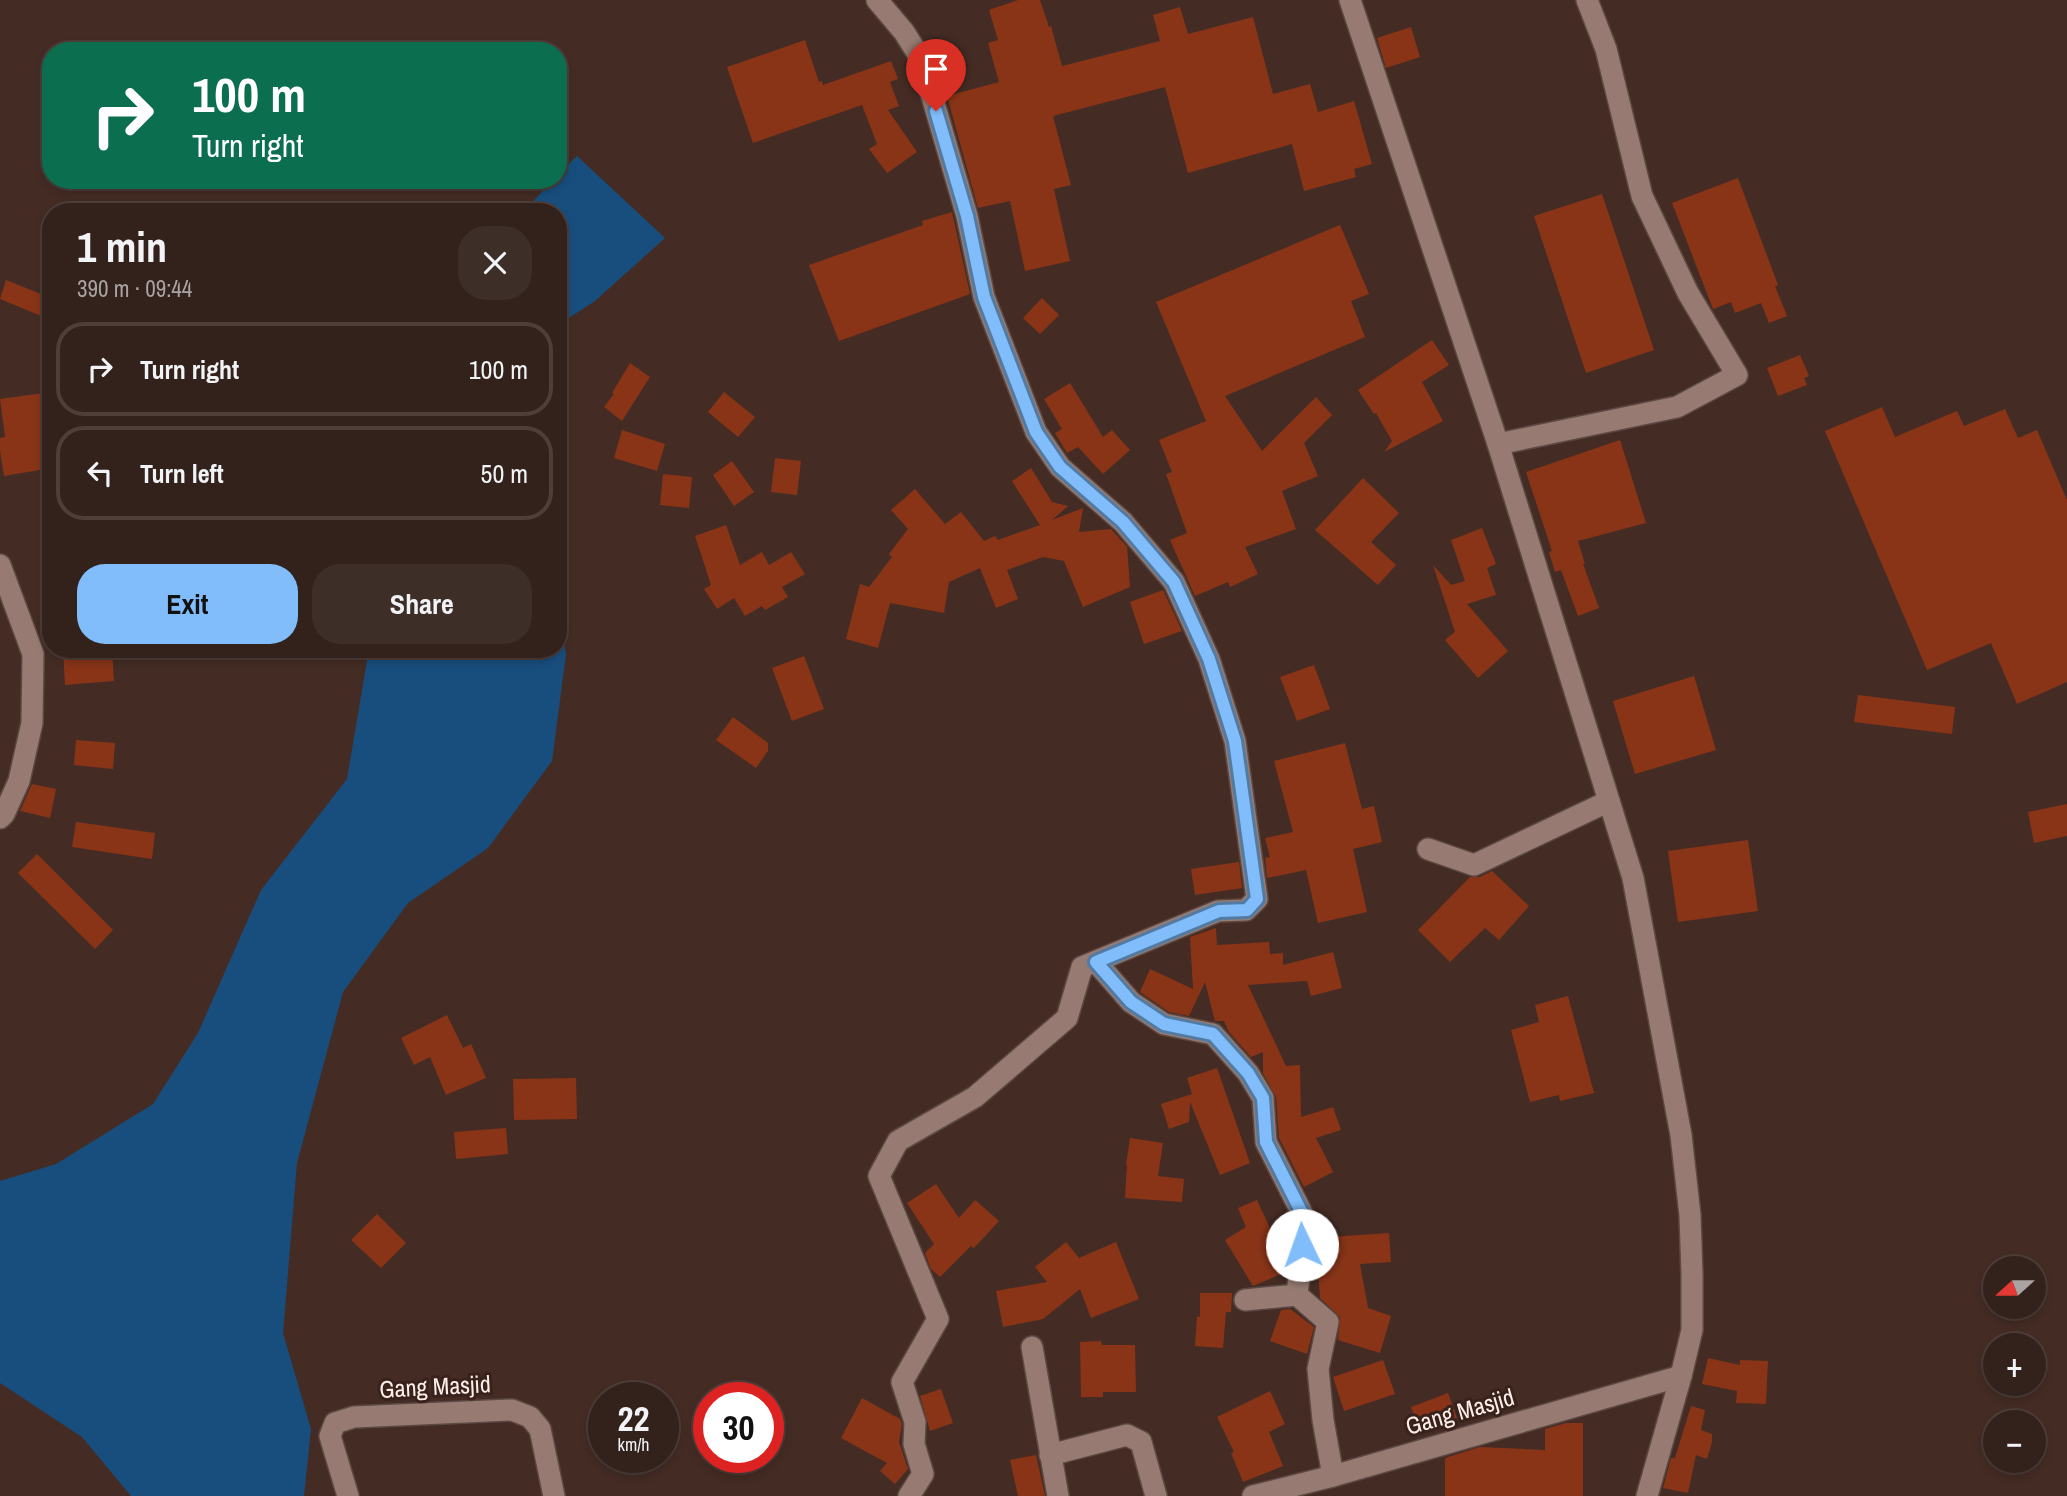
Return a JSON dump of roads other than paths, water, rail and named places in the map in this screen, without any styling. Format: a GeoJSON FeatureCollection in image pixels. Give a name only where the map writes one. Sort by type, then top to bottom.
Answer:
{"type":"FeatureCollection","features":[{"type":"Feature","properties":{"kind":"street"},"geometry":{"type":"LineString","coordinates":[[877,0],[904,32],[921,59],[967,216],[984,297],[1036,432],[1060,467],[1123,522],[1174,582],[1209,659],[1235,741],[1257,899],[1247,910],[1219,911],[1082,967],[1067,1018],[975,1097],[898,1141],[879,1176],[938,1319],[902,1382],[915,1422],[914,1444],[923,1474],[909,1496]]}},
{"type":"Feature","properties":{"kind":"street"},"geometry":{"type":"LineString","coordinates":[[1350,0],[1498,444],[1633,878],[1681,1135],[1690,1214],[1692,1275],[1692,1329],[1647,1496]]}},
{"type":"Feature","properties":{"kind":"street"},"geometry":{"type":"LineString","coordinates":[[1498,444],[1677,407],[1737,375],[1688,293],[1642,196],[1606,49],[1587,0]]}},
{"type":"Feature","properties":{"kind":"street"},"geometry":{"type":"LineString","coordinates":[[0,565],[33,654],[33,701],[32,723],[19,780],[0,818]]}},
{"type":"Feature","properties":{"kind":"street"},"geometry":{"type":"LineString","coordinates":[[1428,849],[1474,865],[1609,801]]}},
{"type":"Feature","properties":{"kind":"street"},"geometry":{"type":"LineString","coordinates":[[1096,962],[1131,1002],[1164,1024],[1213,1034],[1248,1073],[1263,1098],[1266,1142],[1305,1219],[1297,1295]]}},
{"type":"Feature","properties":{"kind":"street"},"geometry":{"type":"LineString","coordinates":[[1245,1300],[1297,1295],[1328,1322],[1318,1369],[1323,1420],[1333,1476]]}},
{"type":"Feature","properties":{"kind":"street"},"geometry":{"type":"LineString","coordinates":[[1032,1347],[1058,1496]]}},
{"type":"Feature","properties":{"kind":"street","name":"Gang Masjid"},"geometry":{"type":"LineString","coordinates":[[1253,1496],[1333,1476],[1681,1377]]}},
{"type":"Feature","properties":{"kind":"street","name":"Gang Masjid"},"geometry":{"type":"LineString","coordinates":[[348,1496],[330,1436],[335,1423],[354,1417],[512,1410],[530,1417],[540,1429],[555,1496]]}},
{"type":"Feature","properties":{"kind":"street"},"geometry":{"type":"LineString","coordinates":[[1050,1455],[1127,1435],[1141,1443],[1156,1496]]}},
{"type":"Feature","properties":{"kind":"water"},"geometry":{"type":"Polygon","coordinates":[[[577,156],[665,238],[595,301],[567,319],[567,203],[531,203],[545,189],[567,189],[567,166],[577,156]]]}},
{"type":"Feature","properties":{"kind":"water"},"geometry":{"type":"Polygon","coordinates":[[[367,658],[565,658],[552,761],[488,848],[408,903],[343,992],[297,1163],[283,1333],[311,1429],[304,1496],[131,1496],[82,1437],[0,1383],[0,1181],[56,1164],[153,1104],[198,1033],[261,890],[347,779],[367,658]]]}}]}
